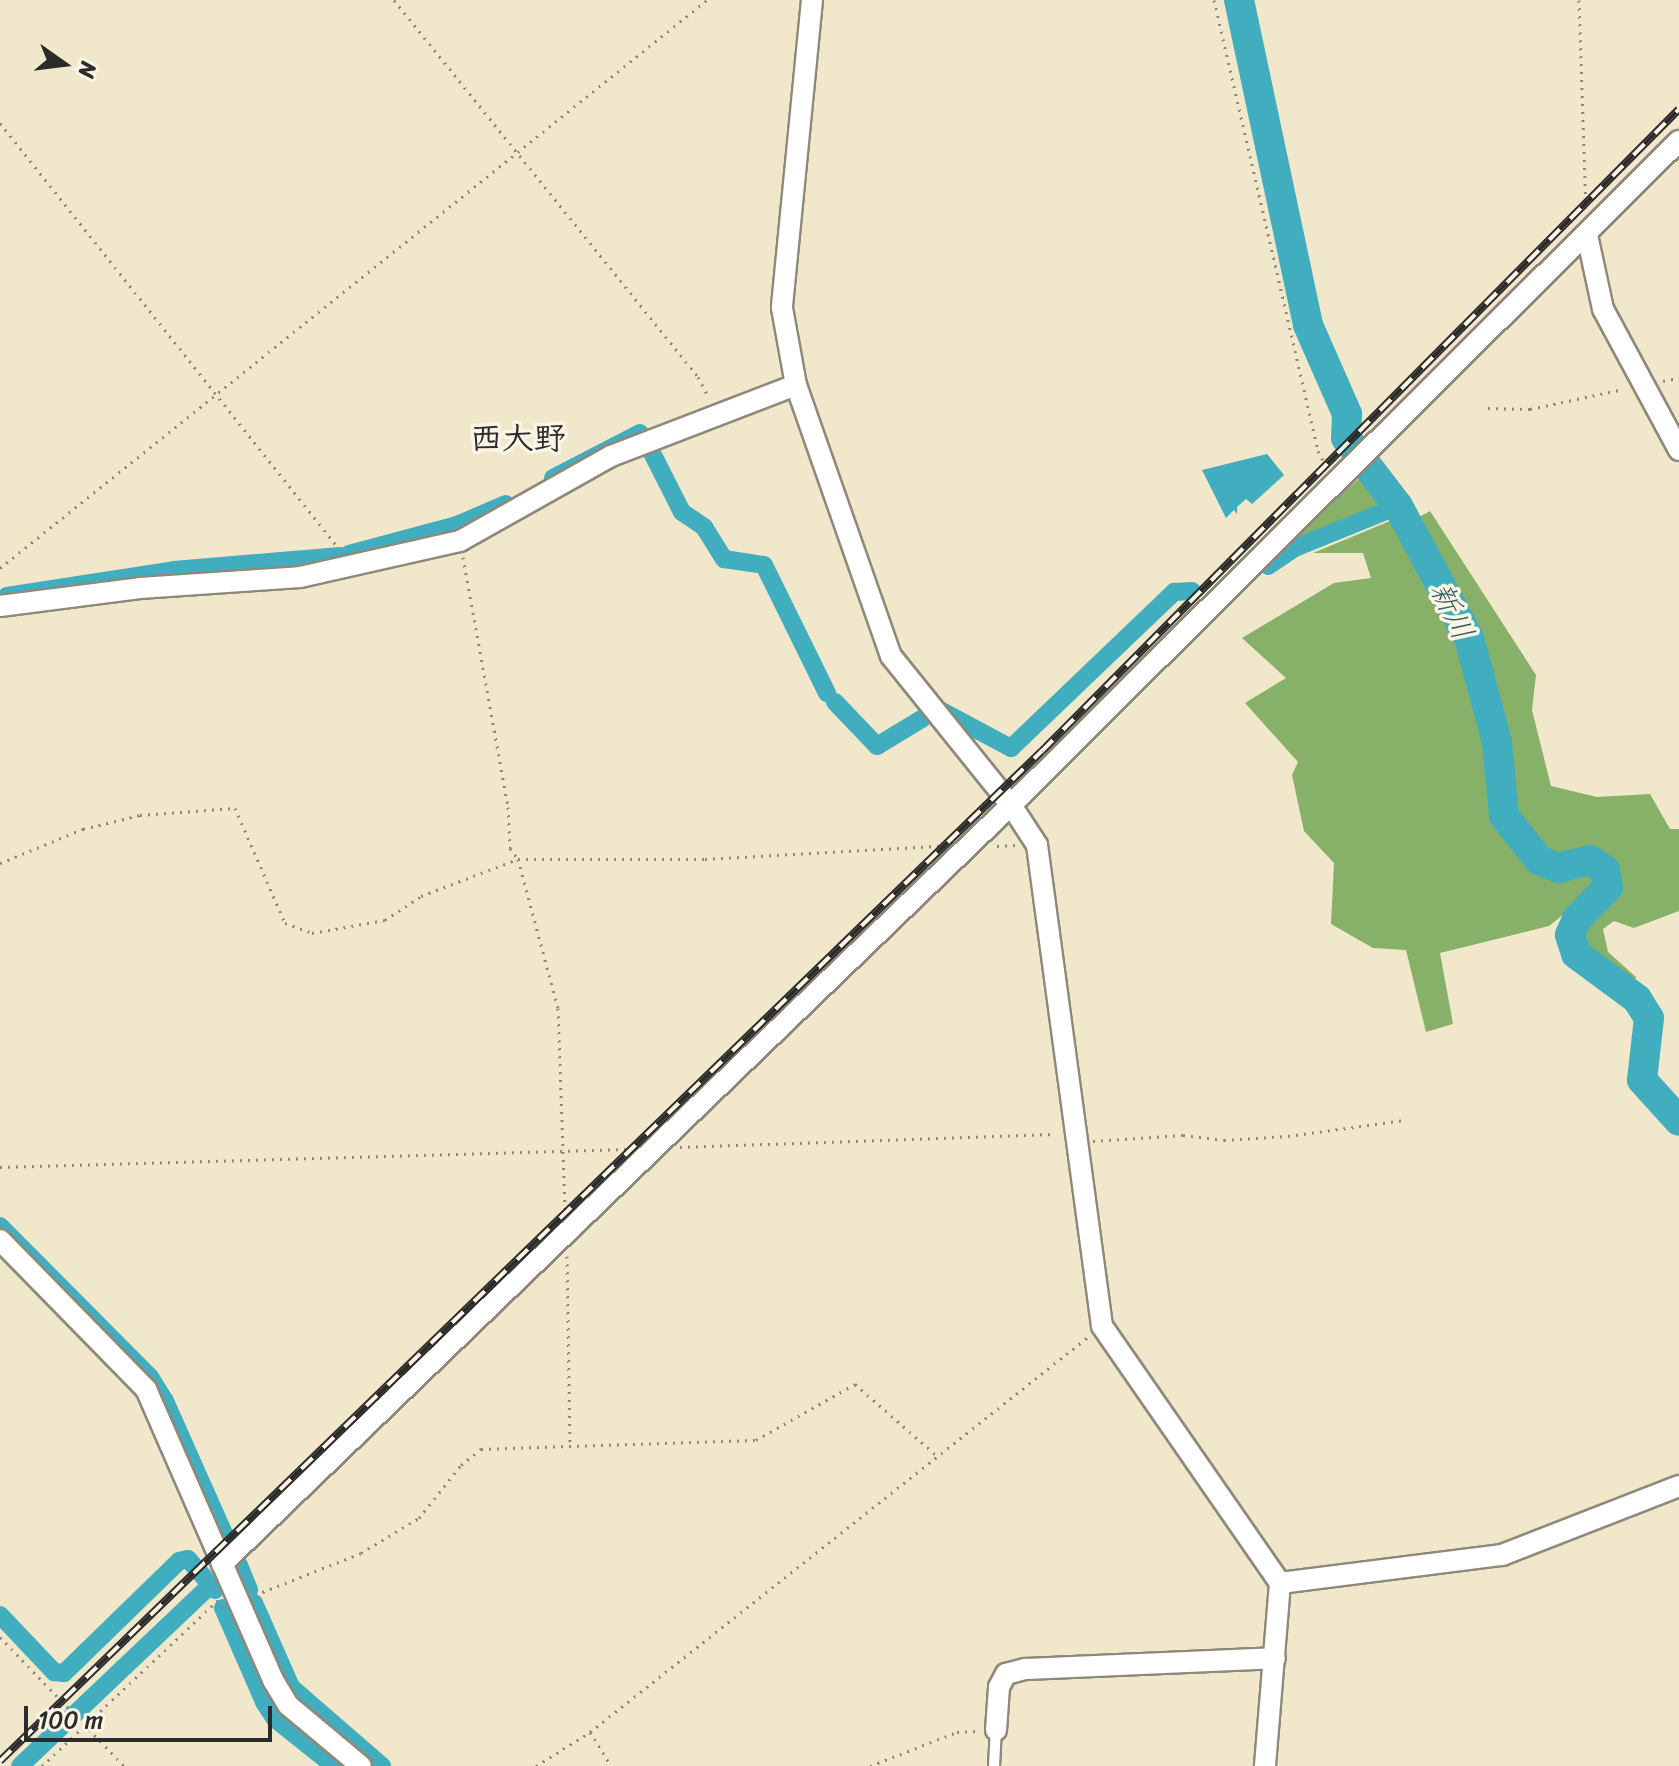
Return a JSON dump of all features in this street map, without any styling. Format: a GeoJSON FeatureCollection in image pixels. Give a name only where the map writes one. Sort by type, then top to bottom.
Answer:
{"type":"FeatureCollection","features":[{"type":"Feature","properties":{"kind":"street"},"geometry":{"type":"LineString","coordinates":[[812,0],[782,308],[796,385],[891,656],[1011,805],[1037,845],[1102,1326],[1280,1583],[1265,1766]]}},
{"type":"Feature","properties":{"kind":"street"},"geometry":{"type":"LineString","coordinates":[[222,1564],[658,1148],[1011,805],[1679,141]]}},
{"type":"Feature","properties":{"kind":"street"},"geometry":{"type":"LineString","coordinates":[[1587,235],[1599,301],[1679,450]]}},
{"type":"Feature","properties":{"kind":"street"},"geometry":{"type":"LineString","coordinates":[[0,606],[140,588],[300,577],[460,541],[611,456],[716,412],[796,385]]}},
{"type":"Feature","properties":{"kind":"street"},"geometry":{"type":"LineString","coordinates":[[0,1240],[146,1389],[234,1595],[288,1705],[361,1766]]}},
{"type":"Feature","properties":{"kind":"street"},"geometry":{"type":"LineString","coordinates":[[1280,1583],[1502,1555],[1679,1486]]}},
{"type":"Feature","properties":{"kind":"street"},"geometry":{"type":"LineString","coordinates":[[996,1730],[999,1687],[1006,1674],[1025,1669],[1275,1658]]}},
{"type":"Feature","properties":{"kind":"lane"},"geometry":{"type":"LineString","coordinates":[[994,1766],[996,1730]]}},
{"type":"Feature","properties":{"kind":"path"},"geometry":{"type":"LineString","coordinates":[[394,0],[698,377],[716,412]]}},
{"type":"Feature","properties":{"kind":"path"},"geometry":{"type":"LineString","coordinates":[[0,568],[220,396],[707,0]]}},
{"type":"Feature","properties":{"kind":"path"},"geometry":{"type":"LineString","coordinates":[[1214,0],[1318,451],[1343,478]]}},
{"type":"Feature","properties":{"kind":"path"},"geometry":{"type":"LineString","coordinates":[[1579,0],[1587,235]]}},
{"type":"Feature","properties":{"kind":"path"},"geometry":{"type":"LineString","coordinates":[[0,123],[220,396],[349,567]]}},
{"type":"Feature","properties":{"kind":"path"},"geometry":{"type":"LineString","coordinates":[[1488,408],[1530,409],[1679,378]]}},
{"type":"Feature","properties":{"kind":"path"},"geometry":{"type":"LineString","coordinates":[[460,541],[508,807],[510,848],[518,859],[558,1008],[570,1444]]}},
{"type":"Feature","properties":{"kind":"path"},"geometry":{"type":"LineString","coordinates":[[0,863],[83,829],[140,815],[235,808],[285,923],[312,933],[385,920],[421,896],[518,859],[705,859],[1037,845]]}},
{"type":"Feature","properties":{"kind":"path"},"geometry":{"type":"LineString","coordinates":[[0,1167],[1183,1135],[1224,1140],[1288,1136],[1405,1120]]}},
{"type":"Feature","properties":{"kind":"path"},"geometry":{"type":"LineString","coordinates":[[536,1766],[590,1732],[1102,1326]]}},
{"type":"Feature","properties":{"kind":"path"},"geometry":{"type":"LineString","coordinates":[[42,1766],[234,1595],[361,1553],[419,1518],[461,1465],[481,1449],[756,1440],[855,1384],[936,1455]]}},
{"type":"Feature","properties":{"kind":"path"},"geometry":{"type":"LineString","coordinates":[[0,1637],[124,1766]]}},
{"type":"Feature","properties":{"kind":"path"},"geometry":{"type":"LineString","coordinates":[[870,1766],[957,1732],[996,1730]]}},
{"type":"Feature","properties":{"kind":"path"},"geometry":{"type":"LineString","coordinates":[[590,1732],[611,1766]]}},
{"type":"Feature","properties":{"kind":"green space"},"geometry":{"type":"Polygon","coordinates":[[[1363,475],[1383,504],[1287,543],[1363,475]]]}},
{"type":"Feature","properties":{"kind":"green space"},"geometry":{"type":"Polygon","coordinates":[[[1430,511],[1536,675],[1532,710],[1551,786],[1597,797],[1650,794],[1670,829],[1679,829],[1679,911],[1634,928],[1614,921],[1603,929],[1608,952],[1637,978],[1624,980],[1588,955],[1578,936],[1613,885],[1607,863],[1592,856],[1554,862],[1538,850],[1512,813],[1491,675],[1412,521],[1430,511]]]}},
{"type":"Feature","properties":{"kind":"green space"},"geometry":{"type":"Polygon","coordinates":[[[1390,521],[1461,654],[1477,703],[1495,822],[1531,865],[1546,875],[1571,878],[1585,871],[1598,879],[1590,893],[1549,926],[1440,953],[1453,1024],[1426,1032],[1406,950],[1373,948],[1331,924],[1334,863],[1304,831],[1292,775],[1298,762],[1245,703],[1286,678],[1242,638],[1334,583],[1371,578],[1363,553],[1313,553],[1390,521]]]}},
{"type":"Feature","properties":{"kind":"water"},"geometry":{"type":"Polygon","coordinates":[[[1267,454],[1284,475],[1252,504],[1246,499],[1237,507],[1237,514],[1234,510],[1226,518],[1202,470],[1267,454]]]}},
{"type":"Feature","properties":{"kind":"waterway","name":"新川"},"geometry":{"type":"LineString","coordinates":[[1239,0],[1308,325],[1347,414],[1346,438],[1398,506],[1469,638],[1497,742],[1504,816],[1539,860],[1558,868],[1590,860],[1605,870],[1608,887],[1577,919],[1570,935],[1576,954],[1637,999],[1649,1018],[1642,1080],[1679,1121]]}},
{"type":"Feature","properties":{"kind":"waterway"},"geometry":{"type":"LineString","coordinates":[[553,478],[640,433]]}},
{"type":"Feature","properties":{"kind":"waterway"},"geometry":{"type":"LineString","coordinates":[[650,449],[682,512],[704,527],[724,559],[764,565],[827,693]]}},
{"type":"Feature","properties":{"kind":"waterway"},"geometry":{"type":"LineString","coordinates":[[349,554],[457,525],[506,504]]}},
{"type":"Feature","properties":{"kind":"waterway"},"geometry":{"type":"LineString","coordinates":[[1268,566],[1295,548],[1398,506]]}},
{"type":"Feature","properties":{"kind":"waterway"},"geometry":{"type":"LineString","coordinates":[[7,596],[174,570],[340,556]]}},
{"type":"Feature","properties":{"kind":"waterway"},"geometry":{"type":"LineString","coordinates":[[938,709],[1011,748],[1174,592],[1192,591]]}},
{"type":"Feature","properties":{"kind":"waterway"},"geometry":{"type":"LineString","coordinates":[[835,702],[877,746],[923,718]]}},
{"type":"Feature","properties":{"kind":"waterway"},"geometry":{"type":"LineString","coordinates":[[0,1226],[150,1377],[165,1401],[230,1547]]}},
{"type":"Feature","properties":{"kind":"waterway"},"geometry":{"type":"LineString","coordinates":[[0,1615],[54,1672],[64,1673],[179,1561],[188,1559],[215,1590]]}},
{"type":"Feature","properties":{"kind":"waterway"},"geometry":{"type":"LineString","coordinates":[[239,1565],[249,1590]]}},
{"type":"Feature","properties":{"kind":"waterway"},"geometry":{"type":"LineString","coordinates":[[20,1766],[212,1584]]}},
{"type":"Feature","properties":{"kind":"waterway"},"geometry":{"type":"LineString","coordinates":[[254,1603],[291,1687],[382,1766]]}},
{"type":"Feature","properties":{"kind":"waterway"},"geometry":{"type":"LineString","coordinates":[[223,1608],[264,1702],[275,1719],[334,1766]]}},
{"type":"Feature","properties":{"kind":"railway"},"geometry":{"type":"LineString","coordinates":[[0,1761],[1042,751],[1679,109]]}},
{"type":"Feature","properties":{"kind":"district","name":"西大野"},"geometry":{"type":"Point","coordinates":[518,439]}}]}
